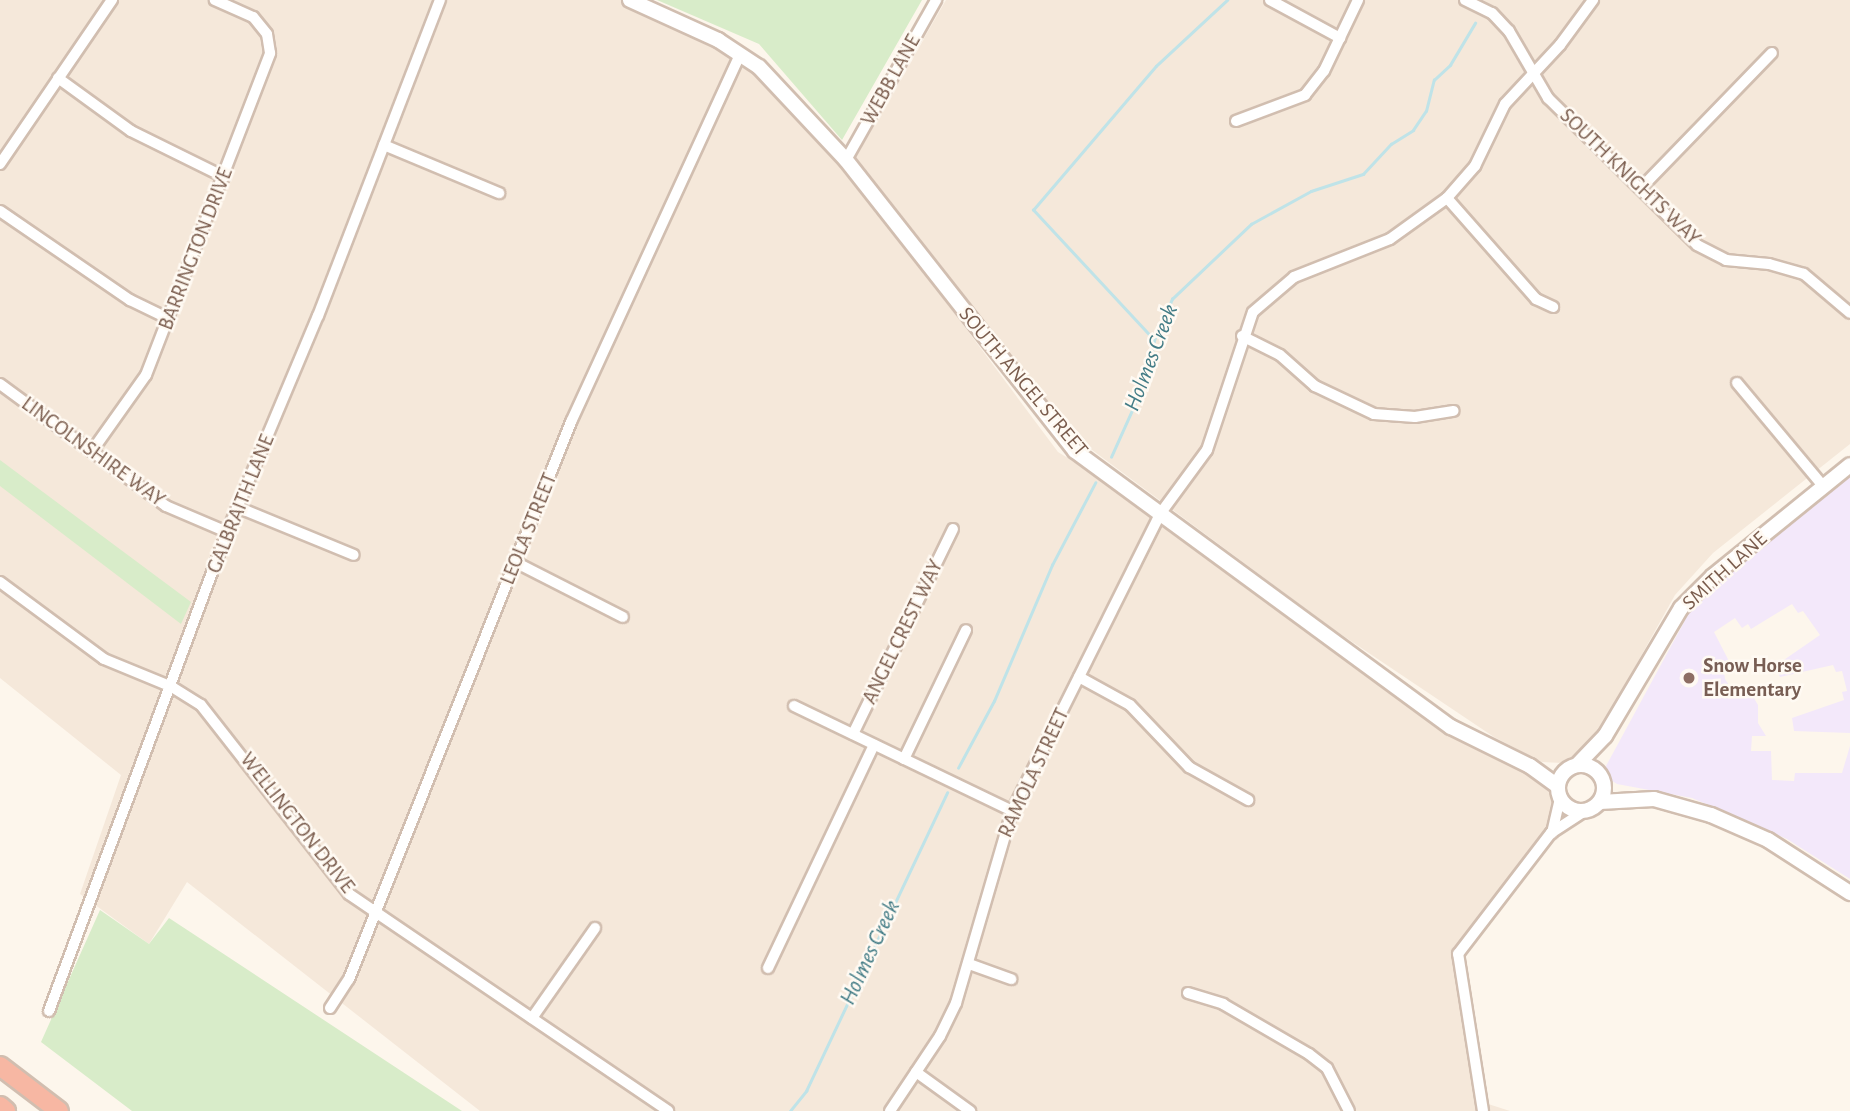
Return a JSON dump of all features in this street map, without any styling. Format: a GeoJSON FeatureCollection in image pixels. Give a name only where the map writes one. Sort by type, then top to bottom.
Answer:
{"type":"FeatureCollection","features":[{"type":"Feature","properties":{"kind":"highway"},"geometry":{"type":"LineString","coordinates":[[0,1066],[59,1111]]}},
{"type":"Feature","properties":{"kind":"highway"},"geometry":{"type":"LineString","coordinates":[[0,1106],[6,1111]]}},
{"type":"Feature","properties":{"kind":"street"},"geometry":{"type":"LineString","coordinates":[[0,164],[111,0]]}},
{"type":"Feature","properties":{"kind":"street","name":"BARRINGTON DRIVE"},"geometry":{"type":"LineString","coordinates":[[92,451],[146,375],[270,53],[267,34],[253,16],[215,0]]}},
{"type":"Feature","properties":{"kind":"street","name":"GALBRAITH LANE"},"geometry":{"type":"LineString","coordinates":[[49,1010],[172,687],[227,532],[440,0]]}},
{"type":"Feature","properties":{"kind":"street","name":"SOUTH ANGEL STREET"},"geometry":{"type":"LineString","coordinates":[[630,0],[740,54],[759,67],[846,160],[1075,451],[1451,727],[1530,766],[1559,792]]}},
{"type":"Feature","properties":{"kind":"street","name":"WEBB LANE"},"geometry":{"type":"LineString","coordinates":[[846,160],[936,0]]}},
{"type":"Feature","properties":{"kind":"street"},"geometry":{"type":"LineString","coordinates":[[1270,0],[1340,38]]}},
{"type":"Feature","properties":{"kind":"street"},"geometry":{"type":"LineString","coordinates":[[1236,121],[1305,94],[1324,71],[1358,0]]}},
{"type":"Feature","properties":{"kind":"street","name":"SOUTH KNIGHTS WAY"},"geometry":{"type":"LineString","coordinates":[[1465,0],[1492,13],[1510,32],[1548,97],[1697,245],[1726,260],[1769,264],[1804,274],[1850,313]]}},
{"type":"Feature","properties":{"kind":"street","name":"RAMOLA STREET"},"geometry":{"type":"LineString","coordinates":[[890,1111],[940,1036],[969,964],[990,876],[1012,811],[1160,514],[1207,450],[1242,336],[1253,312],[1294,277],[1390,239],[1447,198],[1475,166],[1505,104],[1593,0]]}},
{"type":"Feature","properties":{"kind":"street"},"geometry":{"type":"LineString","coordinates":[[1641,188],[1772,53]]}},
{"type":"Feature","properties":{"kind":"street","name":"LEOLA STREET"},"geometry":{"type":"LineString","coordinates":[[330,1008],[349,979],[571,422],[740,54]]}},
{"type":"Feature","properties":{"kind":"street"},"geometry":{"type":"LineString","coordinates":[[58,78],[131,131],[224,177]]}},
{"type":"Feature","properties":{"kind":"street"},"geometry":{"type":"LineString","coordinates":[[384,145],[499,193]]}},
{"type":"Feature","properties":{"kind":"street"},"geometry":{"type":"LineString","coordinates":[[1447,198],[1536,299],[1553,307]]}},
{"type":"Feature","properties":{"kind":"street"},"geometry":{"type":"LineString","coordinates":[[0,211],[130,300],[169,319]]}},
{"type":"Feature","properties":{"kind":"street"},"geometry":{"type":"LineString","coordinates":[[1242,336],[1280,355],[1315,386],[1374,414],[1415,417],[1454,411]]}},
{"type":"Feature","properties":{"kind":"street"},"geometry":{"type":"LineString","coordinates":[[1737,383],[1824,487]]}},
{"type":"Feature","properties":{"kind":"street","name":"LINCOLNSHIRE WAY"},"geometry":{"type":"LineString","coordinates":[[0,384],[166,506],[227,532]]}},
{"type":"Feature","properties":{"kind":"street","name":"SMITH LANE"},"geometry":{"type":"LineString","coordinates":[[1573,767],[1605,736],[1681,608],[1713,576],[1850,465]]}},
{"type":"Feature","properties":{"kind":"street"},"geometry":{"type":"LineString","coordinates":[[237,507],[354,555]]}},
{"type":"Feature","properties":{"kind":"street","name":"ANGEL CREST WAY"},"geometry":{"type":"LineString","coordinates":[[853,734],[953,529]]}},
{"type":"Feature","properties":{"kind":"street"},"geometry":{"type":"LineString","coordinates":[[515,562],[623,617]]}},
{"type":"Feature","properties":{"kind":"street","name":"WELLINGTON DRIVE"},"geometry":{"type":"LineString","coordinates":[[0,582],[104,659],[172,687],[220,723],[349,894],[668,1111]]}},
{"type":"Feature","properties":{"kind":"street"},"geometry":{"type":"LineString","coordinates":[[904,759],[966,630]]}},
{"type":"Feature","properties":{"kind":"street"},"geometry":{"type":"LineString","coordinates":[[1079,677],[1130,705],[1189,766],[1248,800]]}},
{"type":"Feature","properties":{"kind":"street"},"geometry":{"type":"LineString","coordinates":[[794,706],[1012,811]]}},
{"type":"Feature","properties":{"kind":"street","name":"SMITH LANE"},"geometry":{"type":"LineString","coordinates":[[1603,779],[1605,736]]}},
{"type":"Feature","properties":{"kind":"street"},"geometry":{"type":"LineString","coordinates":[[768,968],[874,744]]}},
{"type":"Feature","properties":{"kind":"street","name":"SOUTH ANGEL STREET"},"geometry":{"type":"LineString","coordinates":[[1530,766],[1573,767]]}},
{"type":"Feature","properties":{"kind":"street"},"geometry":{"type":"LineString","coordinates":[[1552,833],[1559,792],[1573,767],[1592,767],[1603,779],[1638,799]]}},
{"type":"Feature","properties":{"kind":"street"},"geometry":{"type":"LineString","coordinates":[[1600,802],[1603,779]]}},
{"type":"Feature","properties":{"kind":"street"},"geometry":{"type":"LineString","coordinates":[[1559,792],[1570,808],[1583,812]]}},
{"type":"Feature","properties":{"kind":"street"},"geometry":{"type":"LineString","coordinates":[[1483,1111],[1458,974],[1458,954],[1465,941],[1552,833],[1583,812],[1600,802],[1638,799],[1684,805],[1792,854],[1850,893]]}},
{"type":"Feature","properties":{"kind":"street"},"geometry":{"type":"LineString","coordinates":[[532,1018],[595,928]]}},
{"type":"Feature","properties":{"kind":"street"},"geometry":{"type":"LineString","coordinates":[[969,964],[1011,979]]}},
{"type":"Feature","properties":{"kind":"street"},"geometry":{"type":"LineString","coordinates":[[1188,993],[1223,1004],[1309,1054],[1326,1068],[1349,1111]]}},
{"type":"Feature","properties":{"kind":"street"},"geometry":{"type":"LineString","coordinates":[[916,1072],[970,1111]]}},
{"type":"Feature","properties":{"kind":"shaded area"},"geometry":{"type":"Polygon","coordinates":[[[0,0],[624,0],[740,54],[809,118],[1058,452],[1160,515],[1558,793],[1551,833],[1458,954],[1482,1102],[1510,1111],[480,1111],[187,882],[149,944],[80,894],[121,775],[0,678],[0,0]]]}},
{"type":"Feature","properties":{"kind":"shaded area"},"geometry":{"type":"Polygon","coordinates":[[[946,0],[1850,0],[1850,444],[1713,553],[1675,595],[1592,744],[1562,763],[1542,762],[1494,737],[1333,629],[1080,441],[855,164],[856,156],[946,0]]]}},
{"type":"Feature","properties":{"kind":"shaded area","name":"Snow Horse Elementary"},"geometry":{"type":"Polygon","coordinates":[[[1850,476],[1850,733],[1794,731],[1792,718],[1844,700],[1842,692],[1847,691],[1842,671],[1836,672],[1833,665],[1780,677],[1775,666],[1820,635],[1803,611],[1798,613],[1792,604],[1751,629],[1748,624],[1742,628],[1735,618],[1714,632],[1732,667],[1724,672],[1725,679],[1736,696],[1748,688],[1758,705],[1758,723],[1766,736],[1752,736],[1751,751],[1771,751],[1772,780],[1794,781],[1795,773],[1842,773],[1850,746],[1850,879],[1787,839],[1692,798],[1617,784],[1609,779],[1606,766],[1689,613],[1712,584],[1850,476]]]}},
{"type":"Feature","properties":{"kind":"green space"},"geometry":{"type":"Polygon","coordinates":[[[657,0],[922,0],[842,140],[759,44],[657,0]]]}},
{"type":"Feature","properties":{"kind":"green space"},"geometry":{"type":"Polygon","coordinates":[[[0,460],[191,602],[181,624],[0,486],[0,460]]]}},
{"type":"Feature","properties":{"kind":"green space"},"geometry":{"type":"Polygon","coordinates":[[[100,910],[149,944],[169,918],[462,1111],[132,1111],[41,1042],[100,910]]]}},
{"type":"Feature","properties":{"kind":"waterway"},"geometry":{"type":"LineString","coordinates":[[1153,339],[1033,210],[1156,66],[1227,0]]}},
{"type":"Feature","properties":{"kind":"waterway","name":"Holmes Creek"},"geometry":{"type":"LineString","coordinates":[[1111,457],[1147,377],[1154,340],[1172,299],[1251,224],[1311,191],[1363,174],[1391,144],[1413,130],[1426,111],[1434,80],[1450,65],[1475,23]]}},
{"type":"Feature","properties":{"kind":"waterway","name":"Holmes Creek"},"geometry":{"type":"LineString","coordinates":[[958,768],[994,701],[1052,565],[1095,483]]}},
{"type":"Feature","properties":{"kind":"waterway","name":"Holmes Creek"},"geometry":{"type":"LineString","coordinates":[[790,1111],[806,1091],[947,793]]}},
{"type":"Feature","properties":{"kind":"place","name":"Snow Horse Elementary"},"geometry":{"type":"Point","coordinates":[1689,678]}}]}
